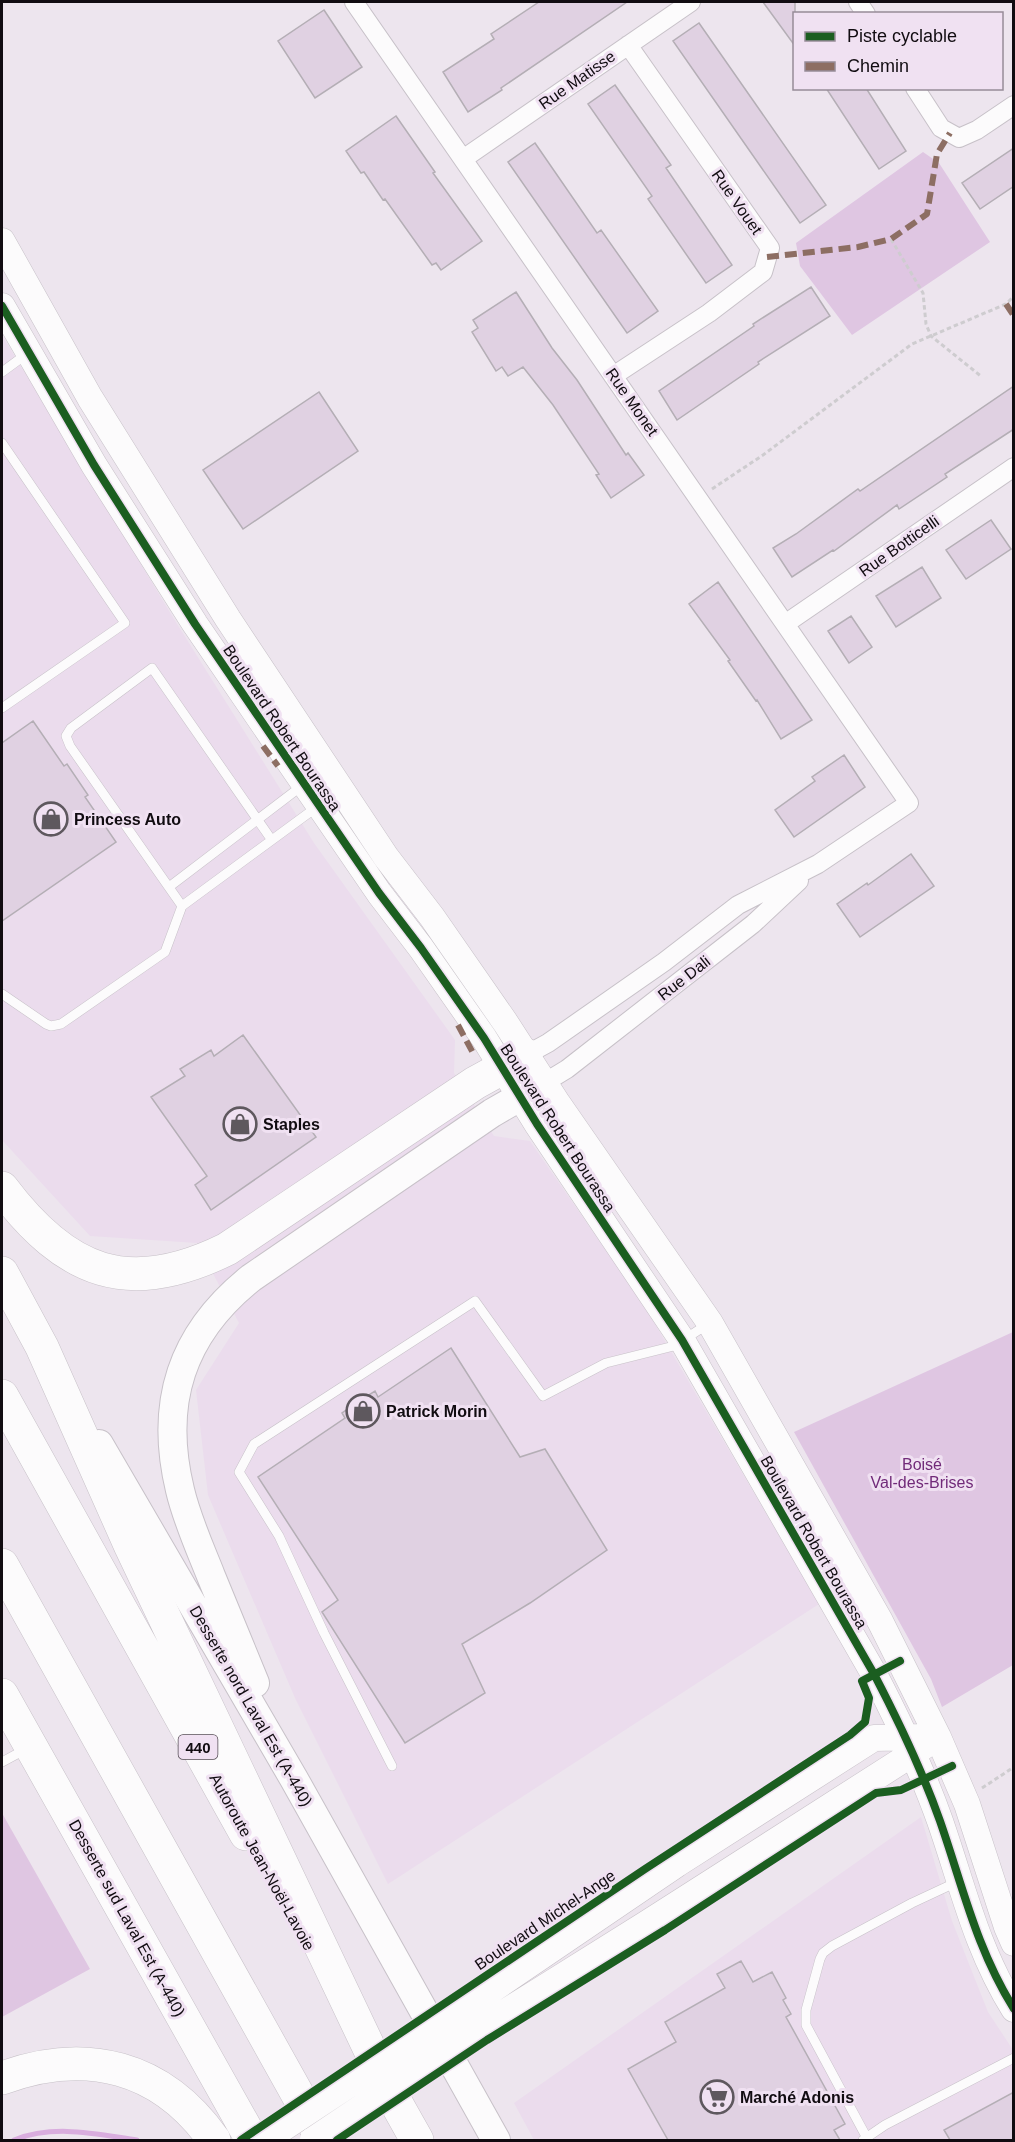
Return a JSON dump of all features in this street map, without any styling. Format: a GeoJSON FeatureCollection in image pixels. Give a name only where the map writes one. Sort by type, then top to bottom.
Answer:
{"type":"FeatureCollection","features":[{"type":"Feature","properties":{"kind":"highway"},"geometry":{"type":"LineString","coordinates":[[2,1188],[38,1231],[80,1260],[129,1273],[156,1274],[172,1271],[227,1249],[475,1083],[514,1061]]}},
{"type":"Feature","properties":{"kind":"highway","name":"Desserte nord Laval Est (A-440)"},"geometry":{"type":"LineString","coordinates":[[2,1273],[42,1347]]}},
{"type":"Feature","properties":{"kind":"highway"},"geometry":{"type":"LineString","coordinates":[[42,1347],[131,1547],[393,2098]]}},
{"type":"Feature","properties":{"kind":"highway","name":"Autoroute Jean-Noël-Lavoie"},"geometry":{"type":"LineString","coordinates":[[2,1396],[417,2140]]}},
{"type":"Feature","properties":{"kind":"highway"},"geometry":{"type":"LineString","coordinates":[[2,1565],[324,2140]]}},
{"type":"Feature","properties":{"kind":"highway","name":"Desserte sud Laval Est (A-440)"},"geometry":{"type":"LineString","coordinates":[[2,1695],[252,2140]]}},
{"type":"Feature","properties":{"kind":"highway"},"geometry":{"type":"LineString","coordinates":[[2,2078],[51,2064],[89,2063],[120,2069],[172,2095],[197,2118],[214,2140]]}},
{"type":"Feature","properties":{"kind":"main road"},"geometry":{"type":"LineString","coordinates":[[294,1779],[202,1554],[180,1492],[174,1458],[172,1426],[175,1395],[183,1366],[201,1329],[239,1287],[492,1113],[532,1090]]}},
{"type":"Feature","properties":{"kind":"main road","name":"Desserte nord Laval Est (A-440)"},"geometry":{"type":"LineString","coordinates":[[42,1347],[294,1779],[496,2140]]}},
{"type":"Feature","properties":{"kind":"street","name":"Rue Monet"},"geometry":{"type":"LineString","coordinates":[[354,2],[909,803]]}},
{"type":"Feature","properties":{"kind":"street","name":"Rue Matisse"},"geometry":{"type":"LineString","coordinates":[[463,159],[691,2]]}},
{"type":"Feature","properties":{"kind":"street","name":"Rue Vouet"},"geometry":{"type":"LineString","coordinates":[[613,376],[709,313],[763,272],[770,248],[628,45]]}},
{"type":"Feature","properties":{"kind":"street"},"geometry":{"type":"LineString","coordinates":[[916,90],[941,128],[959,138],[977,130],[1014,105]]}},
{"type":"Feature","properties":{"kind":"street","name":"Boulevard Robert Bourassa"},"geometry":{"type":"LineString","coordinates":[[2,241],[90,398],[315,776],[319,806],[379,893],[427,956],[514,1061]]}},
{"type":"Feature","properties":{"kind":"street","name":"Boulevard Robert Bourassa"},"geometry":{"type":"LineString","coordinates":[[2,306],[94,465],[171,588],[315,776],[340,790],[386,857],[432,917],[514,1061],[682,1340],[874,1674],[910,1745],[940,1821],[983,1951],[1014,2009]]}},
{"type":"Feature","properties":{"kind":"street","name":"Rue Botticelli"},"geometry":{"type":"LineString","coordinates":[[785,624],[1014,467]]}},
{"type":"Feature","properties":{"kind":"street","name":"Rue Dali"},"geometry":{"type":"LineString","coordinates":[[514,1061],[548,1043],[664,962],[738,905],[818,864],[909,803]]}},
{"type":"Feature","properties":{"kind":"street","name":"Rue Dali"},"geometry":{"type":"LineString","coordinates":[[532,1090],[567,1069],[744,931],[818,864]]}},
{"type":"Feature","properties":{"kind":"street","name":"Boulevard Robert Bourassa"},"geometry":{"type":"LineString","coordinates":[[532,1090],[710,1323],[879,1621],[939,1737],[967,1804],[1014,1943]]}},
{"type":"Feature","properties":{"kind":"street","name":"Boulevard Michel-Ange"},"geometry":{"type":"LineString","coordinates":[[265,2140],[668,1870],[874,1738],[910,1745],[939,1737]]}},
{"type":"Feature","properties":{"kind":"street"},"geometry":{"type":"LineString","coordinates":[[313,2140],[480,2028],[687,1899],[910,1745]]}},
{"type":"Feature","properties":{"kind":"lane"},"geometry":{"type":"LineString","coordinates":[[2,372],[28,353]]}},
{"type":"Feature","properties":{"kind":"lane"},"geometry":{"type":"LineString","coordinates":[[2,443],[125,623],[2,708]]}},
{"type":"Feature","properties":{"kind":"lane"},"geometry":{"type":"LineString","coordinates":[[182,906],[70,746],[66,736],[70,728],[152,668],[271,839]]}},
{"type":"Feature","properties":{"kind":"lane"},"geometry":{"type":"LineString","coordinates":[[169,887],[315,776]]}},
{"type":"Feature","properties":{"kind":"lane"},"geometry":{"type":"LineString","coordinates":[[2,994],[46,1024],[51,1026],[61,1024],[165,952],[182,906],[340,790]]}},
{"type":"Feature","properties":{"kind":"lane"},"geometry":{"type":"LineString","coordinates":[[392,1766],[324,1633],[279,1536],[239,1472],[254,1444],[475,1301],[543,1396],[606,1363],[674,1346],[710,1323]]}},
{"type":"Feature","properties":{"kind":"lane"},"geometry":{"type":"LineString","coordinates":[[2,1762],[30,1746]]}},
{"type":"Feature","properties":{"kind":"lane"},"geometry":{"type":"LineString","coordinates":[[959,1881],[928,1894],[832,1946],[824,1953],[820,1959],[806,2010],[806,2025],[865,2140],[885,2125],[1014,2058]]}},
{"type":"Feature","properties":{"kind":"path"},"geometry":{"type":"LineString","coordinates":[[891,239],[923,292],[926,324],[931,336],[982,377]]}},
{"type":"Feature","properties":{"kind":"path"},"geometry":{"type":"LineString","coordinates":[[698,498],[763,455],[912,345],[1006,304],[1014,296]]}},
{"type":"Feature","properties":{"kind":"path"},"geometry":{"type":"LineString","coordinates":[[975,1793],[1011,1769]]}},
{"type":"Feature","properties":{"kind":"shaded area"},"geometry":{"type":"Polygon","coordinates":[[[2,335],[174,619],[314,843],[455,1040],[454,1073],[494,1136],[530,1141],[645,1307],[819,1604],[388,1884],[295,1698],[208,1495],[196,1390],[239,1323],[197,1243],[90,1236],[2,1140],[2,335]]]}},
{"type":"Feature","properties":{"kind":"shaded area"},"geometry":{"type":"Polygon","coordinates":[[[921,1817],[952,1921],[988,2012],[1013,2050],[1013,2140],[534,2140],[514,2103],[921,1817]]]}},
{"type":"Feature","properties":{"kind":"green space"},"geometry":{"type":"Polygon","coordinates":[[[923,152],[939,163],[990,242],[852,335],[800,266],[796,243],[923,152]]]}},
{"type":"Feature","properties":{"kind":"green space","name":"Boisé Val-des-Brises"},"geometry":{"type":"Polygon","coordinates":[[[1013,1332],[1013,1665],[942,1707],[931,1679],[794,1432],[1013,1332]]]}},
{"type":"Feature","properties":{"kind":"green space"},"geometry":{"type":"Polygon","coordinates":[[[2,1813],[90,1969],[2,2017],[2,1813]]]}},
{"type":"Feature","properties":{"kind":"building"},"geometry":{"type":"Polygon","coordinates":[[[539,2],[627,2],[468,112],[443,72],[494,39],[491,34],[539,2]]]}},
{"type":"Feature","properties":{"kind":"building"},"geometry":{"type":"Polygon","coordinates":[[[763,2],[795,2],[793,43],[763,2]]]}},
{"type":"Feature","properties":{"kind":"building"},"geometry":{"type":"Polygon","coordinates":[[[324,10],[362,67],[315,98],[278,41],[324,10]]]}},
{"type":"Feature","properties":{"kind":"building"},"geometry":{"type":"Polygon","coordinates":[[[699,23],[826,205],[800,223],[673,41],[699,23]]]}},
{"type":"Feature","properties":{"kind":"building"},"geometry":{"type":"Polygon","coordinates":[[[615,85],[671,165],[666,168],[732,265],[706,283],[648,199],[652,196],[588,104],[615,85]]]}},
{"type":"Feature","properties":{"kind":"building"},"geometry":{"type":"Polygon","coordinates":[[[827,90],[867,90],[906,151],[879,169],[827,90]]]}},
{"type":"Feature","properties":{"kind":"building"},"geometry":{"type":"Polygon","coordinates":[[[396,116],[435,172],[433,173],[482,241],[441,270],[436,263],[432,265],[385,199],[383,200],[364,172],[361,173],[346,151],[396,116]]]}},
{"type":"Feature","properties":{"kind":"building"},"geometry":{"type":"Polygon","coordinates":[[[535,143],[597,233],[601,230],[658,311],[627,333],[508,162],[535,143]]]}},
{"type":"Feature","properties":{"kind":"building"},"geometry":{"type":"Polygon","coordinates":[[[1014,148],[1014,186],[980,209],[962,183],[1014,148]]]}},
{"type":"Feature","properties":{"kind":"building"},"geometry":{"type":"Polygon","coordinates":[[[811,287],[830,316],[758,362],[759,364],[677,420],[659,391],[754,326],[753,324],[811,287]]]}},
{"type":"Feature","properties":{"kind":"building"},"geometry":{"type":"Polygon","coordinates":[[[516,292],[626,455],[628,453],[644,475],[611,498],[596,475],[599,474],[553,405],[523,367],[508,376],[502,367],[496,371],[472,332],[478,328],[473,320],[516,292]]]}},
{"type":"Feature","properties":{"kind":"building"},"geometry":{"type":"Polygon","coordinates":[[[1014,386],[1014,429],[945,474],[947,477],[899,509],[897,505],[834,551],[792,577],[773,548],[1014,386]]]}},
{"type":"Feature","properties":{"kind":"building"},"geometry":{"type":"Polygon","coordinates":[[[319,392],[358,451],[243,529],[203,470],[319,392]]]}},
{"type":"Feature","properties":{"kind":"building"},"geometry":{"type":"Polygon","coordinates":[[[991,520],[1011,549],[966,579],[946,550],[991,520]]]}},
{"type":"Feature","properties":{"kind":"building"},"geometry":{"type":"Polygon","coordinates":[[[922,567],[941,598],[896,627],[876,596],[922,567]]]}},
{"type":"Feature","properties":{"kind":"building"},"geometry":{"type":"Polygon","coordinates":[[[718,582],[812,720],[781,739],[757,700],[728,661],[730,660],[689,604],[718,582]]]}},
{"type":"Feature","properties":{"kind":"building"},"geometry":{"type":"Polygon","coordinates":[[[851,616],[872,647],[849,663],[828,631],[851,616]]]}},
{"type":"Feature","properties":{"kind":"building","name":"Princess Auto"},"geometry":{"type":"Polygon","coordinates":[[[33,721],[64,766],[67,764],[88,795],[85,797],[116,842],[2,921],[2,743],[33,721]]]}},
{"type":"Feature","properties":{"kind":"building"},"geometry":{"type":"Polygon","coordinates":[[[844,755],[865,787],[794,837],[775,810],[815,781],[812,777],[844,755]]]}},
{"type":"Feature","properties":{"kind":"building"},"geometry":{"type":"Polygon","coordinates":[[[911,854],[934,886],[860,937],[837,904],[911,854]]]}},
{"type":"Feature","properties":{"kind":"building"},"geometry":{"type":"Polygon","coordinates":[[[243,1035],[316,1137],[211,1210],[195,1185],[207,1176],[151,1097],[185,1076],[180,1069],[211,1050],[214,1056],[243,1035]]]}},
{"type":"Feature","properties":{"kind":"building"},"geometry":{"type":"Polygon","coordinates":[[[451,1348],[520,1457],[545,1449],[607,1550],[530,1603],[462,1644],[485,1693],[405,1743],[322,1612],[338,1600],[258,1477],[345,1418],[342,1413],[359,1401],[375,1391],[378,1397],[451,1348]]]}},
{"type":"Feature","properties":{"kind":"building"},"geometry":{"type":"Polygon","coordinates":[[[741,1961],[753,1982],[772,1972],[786,1998],[783,2000],[791,2014],[786,2017],[845,2124],[834,2130],[840,2140],[668,2140],[628,2069],[676,2042],[665,2022],[725,1988],[717,1974],[741,1961]]]}},
{"type":"Feature","properties":{"kind":"building"},"geometry":{"type":"Polygon","coordinates":[[[1014,2092],[1014,2140],[950,2140],[944,2130],[1014,2092]]]}},
{"type":"Feature","properties":{"kind":"waterway"},"geometry":{"type":"LineString","coordinates":[[14,2140],[44,2132],[60,2131],[137,2140]]}},
{"type":"Feature","properties":{"kind":"marked path"},"geometry":{"type":"LineString","coordinates":[[767,257],[858,247],[891,239],[927,214],[937,154],[950,133]]}},
{"type":"Feature","properties":{"kind":"marked path"},"geometry":{"type":"LineString","coordinates":[[1006,304],[1014,316]]}},
{"type":"Feature","properties":{"kind":"marked path"},"geometry":{"type":"LineString","coordinates":[[263,746],[278,766]]}},
{"type":"Feature","properties":{"kind":"marked path"},"geometry":{"type":"LineString","coordinates":[[458,1025],[473,1053]]}},
{"type":"Feature","properties":{"kind":"cycle path"},"geometry":{"type":"LineString","coordinates":[[2,306],[94,465],[195,624],[379,893],[484,1038],[537,1124],[682,1340],[874,1674],[892,1710],[933,1802],[980,1940],[1014,2009]]}},
{"type":"Feature","properties":{"kind":"cycle path"},"geometry":{"type":"LineString","coordinates":[[241,2140],[645,1869],[850,1735],[865,1722],[869,1698],[862,1681],[900,1661]]}},
{"type":"Feature","properties":{"kind":"cycle path"},"geometry":{"type":"LineString","coordinates":[[337,2140],[487,2040],[665,1930],[876,1793],[901,1790],[952,1766]]}},
{"type":"Feature","properties":{"kind":"place","name":"Princess Auto"},"geometry":{"type":"Point","coordinates":[51,819]}},
{"type":"Feature","properties":{"kind":"place","name":"Staples"},"geometry":{"type":"Point","coordinates":[240,1124]}},
{"type":"Feature","properties":{"kind":"place","name":"Patrick Morin"},"geometry":{"type":"Point","coordinates":[363,1411]}},
{"type":"Feature","properties":{"kind":"place","name":"Marché Adonis"},"geometry":{"type":"Point","coordinates":[717,2097]}}]}
